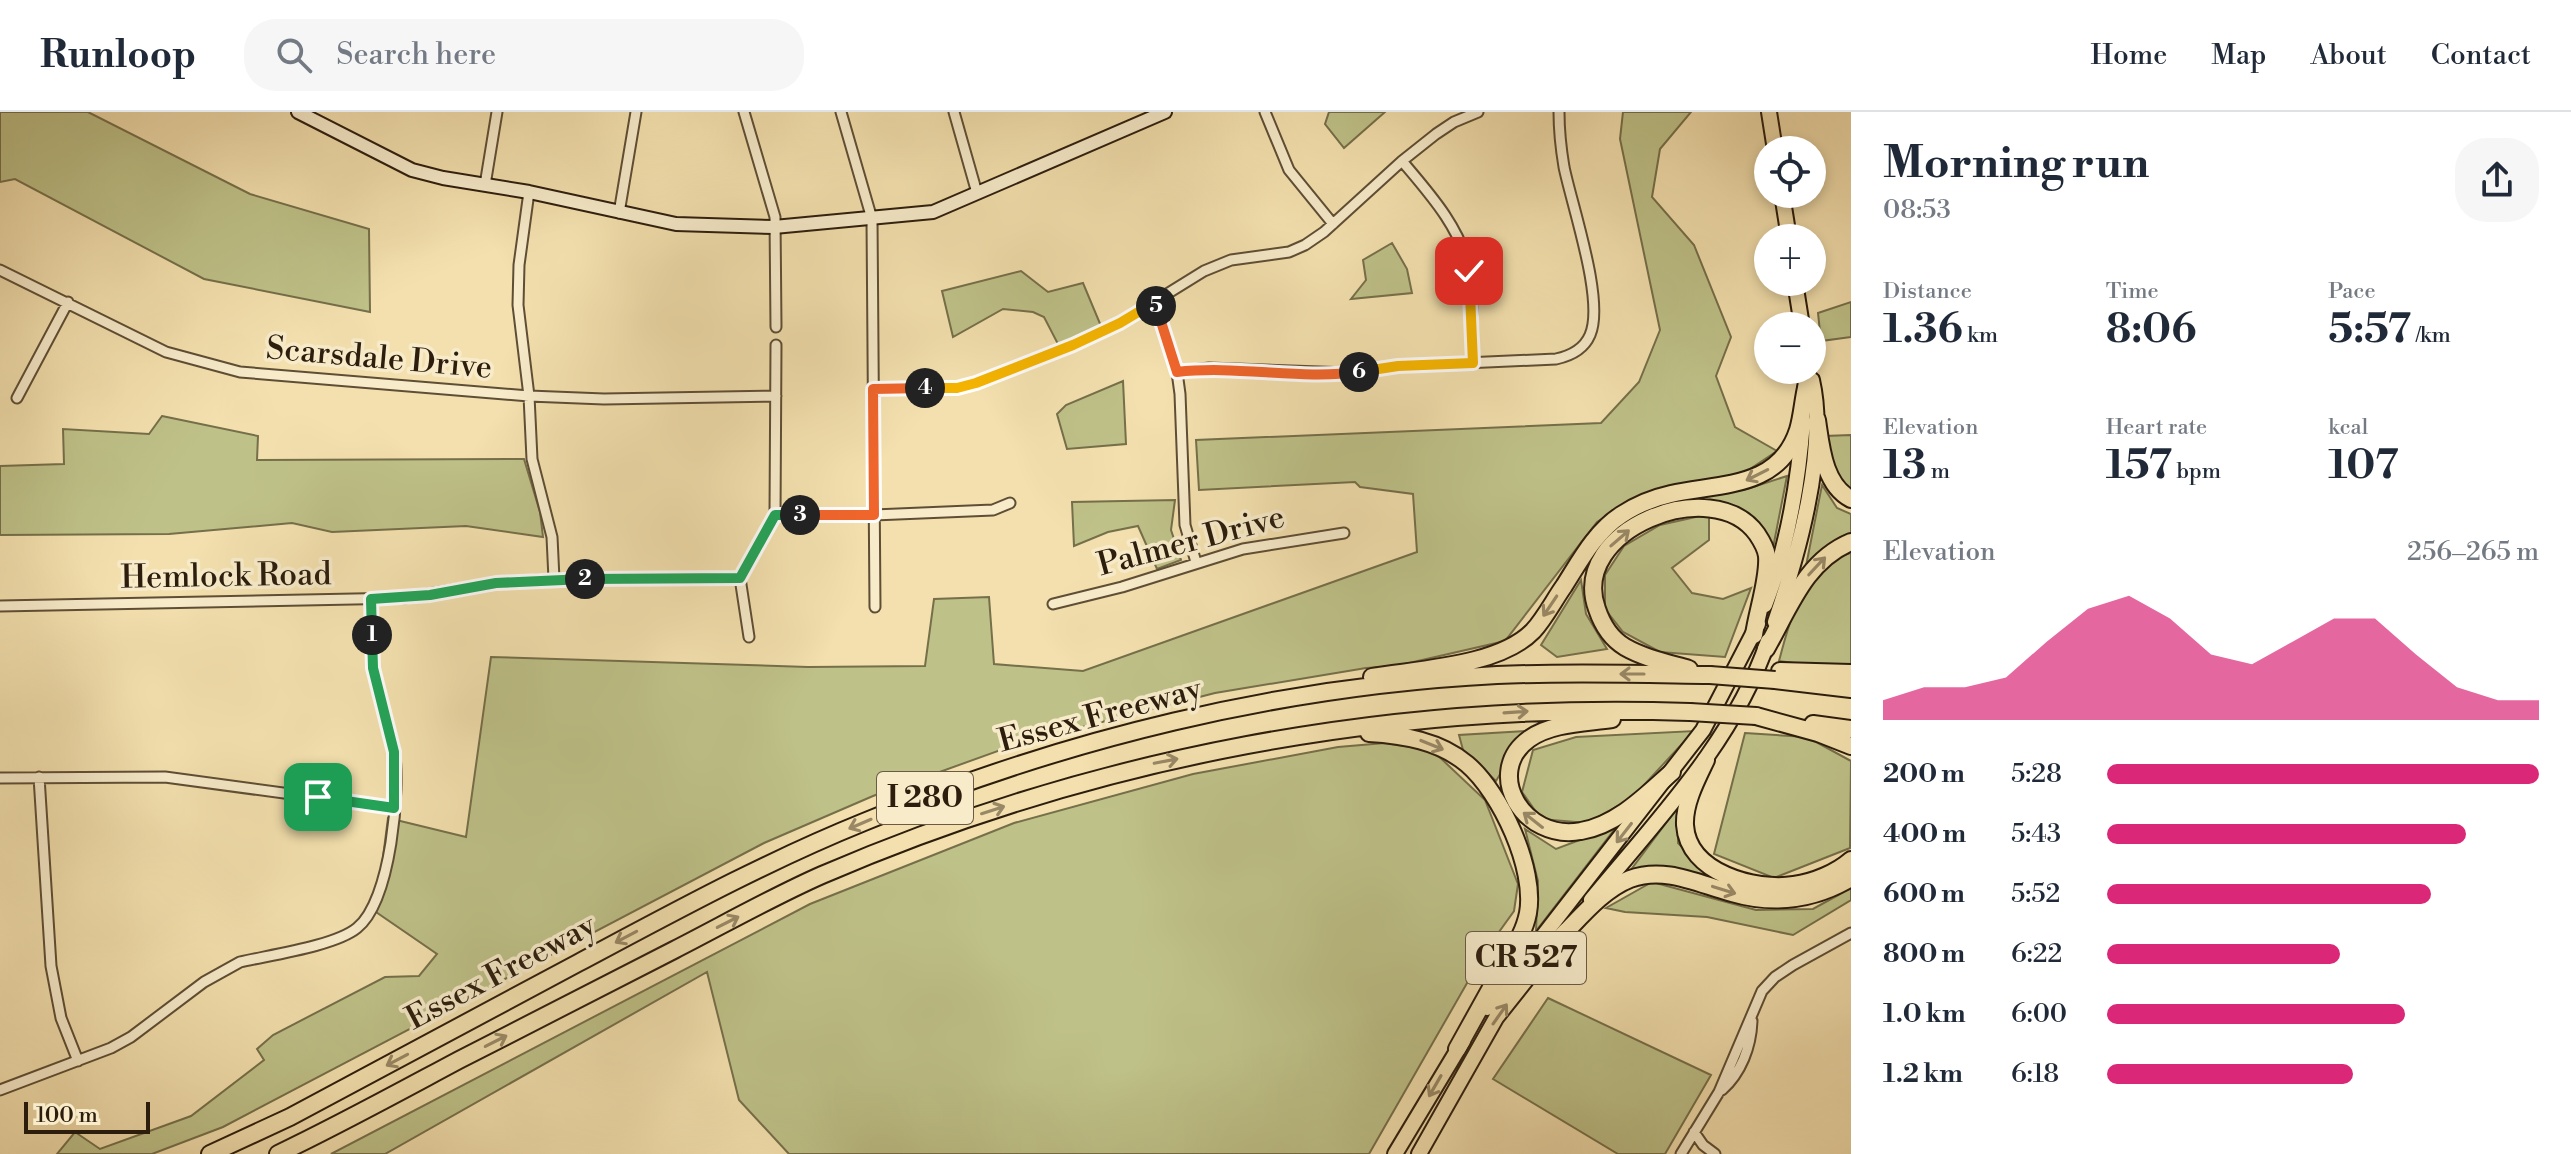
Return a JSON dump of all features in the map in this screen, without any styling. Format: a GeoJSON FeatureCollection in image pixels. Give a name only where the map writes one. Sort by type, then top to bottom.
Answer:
{"type":"FeatureCollection","features":[{"type":"Feature","properties":{"kind":"highway"},"geometry":{"type":"LineString","coordinates":[[1234,709],[1320,686],[1486,658],[1504,652],[1534,630],[1591,544],[1619,517],[1670,494],[1745,482],[1765,473],[1783,457],[1798,431],[1806,388]]}},
{"type":"Feature","properties":{"kind":"highway"},"geometry":{"type":"LineString","coordinates":[[1817,420],[1824,460],[1841,494],[1851,499]]}},
{"type":"Feature","properties":{"kind":"highway"},"geometry":{"type":"LineString","coordinates":[[1710,675],[1636,652],[1616,641],[1608,631],[1594,602],[1593,584],[1601,557],[1621,536],[1646,520],[1679,510],[1718,510],[1747,522],[1762,542],[1767,556],[1754,635]]}},
{"type":"Feature","properties":{"kind":"highway"},"geometry":{"type":"LineString","coordinates":[[1766,649],[1810,573],[1827,555],[1851,542]]}},
{"type":"Feature","properties":{"kind":"highway"},"geometry":{"type":"LineString","coordinates":[[1778,676],[1851,673]]}},
{"type":"Feature","properties":{"kind":"highway","name":"Essex Freeway"},"geometry":{"type":"LineString","coordinates":[[210,1154],[290,1117],[771,863],[965,782],[1045,756],[1234,709],[1337,692],[1496,675],[1778,676],[1851,689]]}},
{"type":"Feature","properties":{"kind":"highway","name":"Essex Freeway"},"geometry":{"type":"LineString","coordinates":[[278,1154],[819,876],[944,826],[1154,763],[1272,740],[1413,720],[1531,711],[1690,712],[1756,716],[1851,729]]}},
{"type":"Feature","properties":{"kind":"highway"},"geometry":{"type":"LineString","coordinates":[[1665,711],[1570,725],[1531,738],[1519,749],[1515,758],[1511,789],[1516,802],[1533,823],[1546,829],[1571,833],[1591,829],[1621,814],[1672,772]]}},
{"type":"Feature","properties":{"kind":"highway"},"geometry":{"type":"LineString","coordinates":[[1756,716],[1818,733],[1851,746]]}},
{"type":"Feature","properties":{"kind":"highway"},"geometry":{"type":"LineString","coordinates":[[1272,740],[1355,732],[1407,736],[1429,743],[1467,764],[1492,794],[1520,851],[1529,896],[1528,912],[1523,933],[1457,1049]]}},
{"type":"Feature","properties":{"kind":"highway"},"geometry":{"type":"LineString","coordinates":[[1706,760],[1692,791],[1685,826],[1697,854],[1709,864],[1739,879],[1776,886],[1811,881],[1851,860]]}},
{"type":"Feature","properties":{"kind":"highway"},"geometry":{"type":"LineString","coordinates":[[1559,939],[1612,889],[1647,874],[1664,874],[1774,901],[1807,896],[1851,878]]}},
{"type":"Feature","properties":{"kind":"main road"},"geometry":{"type":"LineString","coordinates":[[1769,112],[1773,136]]}},
{"type":"Feature","properties":{"kind":"main road","name":"CR 527"},"geometry":{"type":"LineString","coordinates":[[1395,1154],[1457,1049],[1492,1000],[1703,730],[1754,635],[1777,574],[1790,520],[1799,473],[1806,384]]}},
{"type":"Feature","properties":{"kind":"main road","name":"CR 527"},"geometry":{"type":"LineString","coordinates":[[1419,1154],[1496,1018],[1706,760],[1748,688],[1766,649],[1803,522],[1817,420],[1811,384]]}},
{"type":"Feature","properties":{"kind":"street"},"geometry":{"type":"LineString","coordinates":[[298,112],[412,170],[676,224],[774,227],[933,212],[1165,112]]}},
{"type":"Feature","properties":{"kind":"street"},"geometry":{"type":"LineString","coordinates":[[485,185],[497,112]]}},
{"type":"Feature","properties":{"kind":"street"},"geometry":{"type":"LineString","coordinates":[[619,213],[636,112]]}},
{"type":"Feature","properties":{"kind":"street"},"geometry":{"type":"LineString","coordinates":[[744,112],[775,217],[776,327]]}},
{"type":"Feature","properties":{"kind":"street"},"geometry":{"type":"LineString","coordinates":[[841,112],[872,219],[875,607]]}},
{"type":"Feature","properties":{"kind":"street"},"geometry":{"type":"LineString","coordinates":[[954,112],[977,193]]}},
{"type":"Feature","properties":{"kind":"street"},"geometry":{"type":"LineString","coordinates":[[1265,112],[1289,170],[1333,224]]}},
{"type":"Feature","properties":{"kind":"street"},"geometry":{"type":"LineString","coordinates":[[873,389],[957,388],[976,383],[1120,323],[1204,271],[1231,260],[1289,252],[1305,245],[1333,224],[1402,161],[1454,122],[1478,112]]}},
{"type":"Feature","properties":{"kind":"street"},"geometry":{"type":"LineString","coordinates":[[1177,372],[1209,368],[1322,374],[1565,357],[1582,346],[1594,319],[1590,279],[1564,166],[1559,112]]}},
{"type":"Feature","properties":{"kind":"street"},"geometry":{"type":"LineString","coordinates":[[1402,161],[1440,208],[1464,253],[1471,295],[1473,363]]}},
{"type":"Feature","properties":{"kind":"street"},"geometry":{"type":"LineString","coordinates":[[529,192],[519,265],[518,305],[529,396],[532,459],[552,537],[554,579]]}},
{"type":"Feature","properties":{"kind":"street","name":"Scarsdale Drive"},"geometry":{"type":"LineString","coordinates":[[0,270],[166,352],[240,372],[529,396],[604,399],[776,396]]}},
{"type":"Feature","properties":{"kind":"street"},"geometry":{"type":"LineString","coordinates":[[17,398],[68,302]]}},
{"type":"Feature","properties":{"kind":"street"},"geometry":{"type":"LineString","coordinates":[[1155,302],[1177,372],[1185,525],[1196,562]]}},
{"type":"Feature","properties":{"kind":"street"},"geometry":{"type":"LineString","coordinates":[[749,637],[740,578],[775,515],[776,345]]}},
{"type":"Feature","properties":{"kind":"street"},"geometry":{"type":"LineString","coordinates":[[775,515],[993,510],[1010,503]]}},
{"type":"Feature","properties":{"kind":"street","name":"Palmer Drive"},"geometry":{"type":"LineString","coordinates":[[1053,604],[1122,587],[1243,549],[1344,533]]}},
{"type":"Feature","properties":{"kind":"street","name":"Hemlock Road"},"geometry":{"type":"LineString","coordinates":[[0,606],[404,598],[496,583],[554,579],[740,578]]}},
{"type":"Feature","properties":{"kind":"street"},"geometry":{"type":"LineString","coordinates":[[0,1090],[131,1037],[227,968],[240,962],[331,940],[358,927],[371,913],[381,891],[389,857],[394,808],[394,752],[373,668],[371,599]]}},
{"type":"Feature","properties":{"kind":"street"},"geometry":{"type":"LineString","coordinates":[[39,777],[51,966],[61,1018],[78,1061]]}},
{"type":"Feature","properties":{"kind":"street"},"geometry":{"type":"LineString","coordinates":[[0,778],[165,777],[394,808]]}},
{"type":"Feature","properties":{"kind":"street"},"geometry":{"type":"LineString","coordinates":[[1681,1154],[1719,1092],[1732,1081],[1743,1062],[1752,1028],[1752,1010],[1762,991],[1775,977],[1851,933]]}},
{"type":"Feature","properties":{"kind":"street"},"geometry":{"type":"LineString","coordinates":[[1694,1132],[1703,1145],[1715,1154]]}},
{"type":"Feature","properties":{"kind":"green space"},"geometry":{"type":"Polygon","coordinates":[[[0,112],[88,112],[250,194],[369,229],[370,312],[204,279],[15,179],[0,182],[0,112]]]}},
{"type":"Feature","properties":{"kind":"green space"},"geometry":{"type":"Polygon","coordinates":[[[1329,112],[1385,112],[1344,148],[1325,124],[1329,112]]]}},
{"type":"Feature","properties":{"kind":"green space"},"geometry":{"type":"Polygon","coordinates":[[[1623,112],[1691,112],[1660,149],[1652,197],[1694,245],[1731,337],[1716,376],[1735,427],[1777,451],[1738,477],[1677,486],[1637,497],[1597,522],[1505,641],[1396,666],[1366,668],[1215,693],[1020,743],[873,796],[764,843],[223,1127],[152,1154],[57,1154],[75,1132],[100,1149],[191,1116],[264,1060],[257,1049],[273,1035],[385,977],[419,976],[437,954],[376,912],[388,818],[466,837],[491,657],[808,667],[925,666],[934,599],[989,597],[994,664],[1083,671],[1417,552],[1413,494],[1360,487],[1355,482],[1199,490],[1196,440],[1601,423],[1639,382],[1660,330],[1620,139],[1623,112]]]}},
{"type":"Feature","properties":{"kind":"green space"},"geometry":{"type":"Polygon","coordinates":[[[1392,243],[1407,269],[1412,293],[1351,299],[1366,280],[1363,260],[1392,243]]]}},
{"type":"Feature","properties":{"kind":"green space"},"geometry":{"type":"Polygon","coordinates":[[[1021,271],[1048,292],[1083,283],[1101,326],[1059,346],[1044,317],[1033,312],[1003,309],[953,337],[942,291],[1021,271]]]}},
{"type":"Feature","properties":{"kind":"green space"},"geometry":{"type":"Polygon","coordinates":[[[1851,302],[1851,337],[1826,340],[1826,312],[1821,312],[1851,302]]]}},
{"type":"Feature","properties":{"kind":"green space"},"geometry":{"type":"Polygon","coordinates":[[[1123,381],[1126,444],[1067,449],[1057,414],[1066,405],[1123,381]]]}},
{"type":"Feature","properties":{"kind":"green space"},"geometry":{"type":"Polygon","coordinates":[[[162,416],[258,436],[257,460],[524,459],[540,512],[543,537],[466,526],[332,532],[292,523],[169,534],[0,535],[0,466],[64,464],[63,429],[149,434],[162,416]]]}},
{"type":"Feature","properties":{"kind":"green space"},"geometry":{"type":"Polygon","coordinates":[[[1851,435],[1851,492],[1832,472],[1825,436],[1851,435]]]}},
{"type":"Feature","properties":{"kind":"green space"},"geometry":{"type":"Polygon","coordinates":[[[1787,476],[1773,548],[1757,525],[1740,512],[1693,498],[1747,489],[1787,476]]]}},
{"type":"Feature","properties":{"kind":"green space"},"geometry":{"type":"Polygon","coordinates":[[[1822,485],[1837,508],[1851,514],[1851,535],[1839,538],[1806,566],[1822,485]]]}},
{"type":"Feature","properties":{"kind":"green space"},"geometry":{"type":"Polygon","coordinates":[[[1175,500],[1171,530],[1181,560],[1157,569],[1138,526],[1108,532],[1074,546],[1072,502],[1175,500]]]}},
{"type":"Feature","properties":{"kind":"green space"},"geometry":{"type":"Polygon","coordinates":[[[1709,514],[1709,540],[1672,568],[1692,593],[1723,599],[1751,588],[1725,657],[1660,652],[1623,632],[1605,609],[1605,575],[1624,546],[1660,525],[1709,514]]]}},
{"type":"Feature","properties":{"kind":"green space"},"geometry":{"type":"Polygon","coordinates":[[[1851,553],[1851,668],[1779,661],[1796,607],[1809,582],[1829,560],[1851,553]]]}},
{"type":"Feature","properties":{"kind":"green space"},"geometry":{"type":"Polygon","coordinates":[[[1581,580],[1586,614],[1607,649],[1557,657],[1541,645],[1581,580]]]}},
{"type":"Feature","properties":{"kind":"green space"},"geometry":{"type":"Polygon","coordinates":[[[1526,731],[1496,781],[1463,750],[1459,735],[1526,731]]]}},
{"type":"Feature","properties":{"kind":"green space"},"geometry":{"type":"Polygon","coordinates":[[[1694,731],[1631,799],[1587,823],[1541,819],[1522,792],[1533,750],[1576,737],[1694,731]]]}},
{"type":"Feature","properties":{"kind":"green space"},"geometry":{"type":"Polygon","coordinates":[[[1745,733],[1807,737],[1851,761],[1850,848],[1774,878],[1714,854],[1745,733]]]}},
{"type":"Feature","properties":{"kind":"green space"},"geometry":{"type":"Polygon","coordinates":[[[1385,743],[1432,750],[1485,800],[1518,884],[1514,911],[1486,950],[1369,1154],[789,1154],[739,1100],[707,972],[385,1154],[331,1154],[810,904],[1014,823],[1193,774],[1338,747],[1385,743]]]}},
{"type":"Feature","properties":{"kind":"green space"},"geometry":{"type":"Polygon","coordinates":[[[1678,807],[1678,843],[1714,879],[1630,871],[1678,807]]]}},
{"type":"Feature","properties":{"kind":"green space"},"geometry":{"type":"Polygon","coordinates":[[[1617,826],[1536,931],[1538,881],[1525,829],[1556,849],[1617,826]]]}},
{"type":"Feature","properties":{"kind":"green space"},"geometry":{"type":"Polygon","coordinates":[[[1652,882],[1756,910],[1813,909],[1851,888],[1851,900],[1793,935],[1707,917],[1606,908],[1652,882]]]}},
{"type":"Feature","properties":{"kind":"green space"},"geometry":{"type":"Polygon","coordinates":[[[1548,998],[1711,1075],[1665,1154],[1618,1154],[1493,1079],[1548,998]]]}},
{"type":"Feature","properties":{"kind":"route"},"geometry":{"type":"LineString","coordinates":[[318,797],[394,808],[396,770],[391,736],[373,668],[371,599],[404,598],[496,583],[554,579],[740,578],[775,515],[874,515],[873,389],[957,388],[976,383],[1073,345],[1155,302],[1177,372],[1209,368],[1322,374],[1398,366],[1473,363],[1469,271]]}}]}
